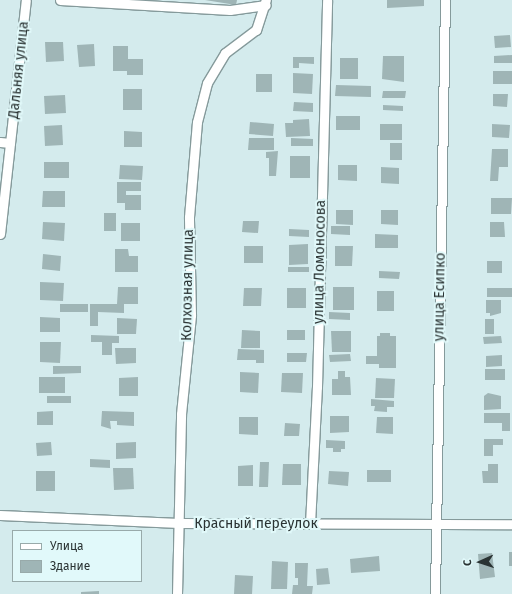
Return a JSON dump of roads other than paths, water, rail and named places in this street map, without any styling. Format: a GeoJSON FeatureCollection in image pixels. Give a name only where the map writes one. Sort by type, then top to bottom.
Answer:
{"type":"FeatureCollection","features":[{"type":"Feature","properties":{"kind":"street","name":"Дальняя улица"},"geometry":{"type":"LineString","coordinates":[[0,234],[26,0]]}},
{"type":"Feature","properties":{"kind":"street"},"geometry":{"type":"LineString","coordinates":[[60,0],[230,10],[266,2]]}},
{"type":"Feature","properties":{"kind":"street","name":"улица Ломоносова"},"geometry":{"type":"LineString","coordinates":[[310,524],[318,387],[327,0]]}},
{"type":"Feature","properties":{"kind":"street","name":"улица Есипко"},"geometry":{"type":"LineString","coordinates":[[435,594],[445,0]]}},
{"type":"Feature","properties":{"kind":"street","name":"Колхозная улица"},"geometry":{"type":"LineString","coordinates":[[177,594],[181,414],[191,315],[189,209],[197,122],[207,82],[224,53],[256,30],[266,2]]}},
{"type":"Feature","properties":{"kind":"street"},"geometry":{"type":"LineString","coordinates":[[0,142],[10,143]]}},
{"type":"Feature","properties":{"kind":"street","name":"Красный переулок"},"geometry":{"type":"LineString","coordinates":[[0,515],[179,524],[512,524]]}}]}
